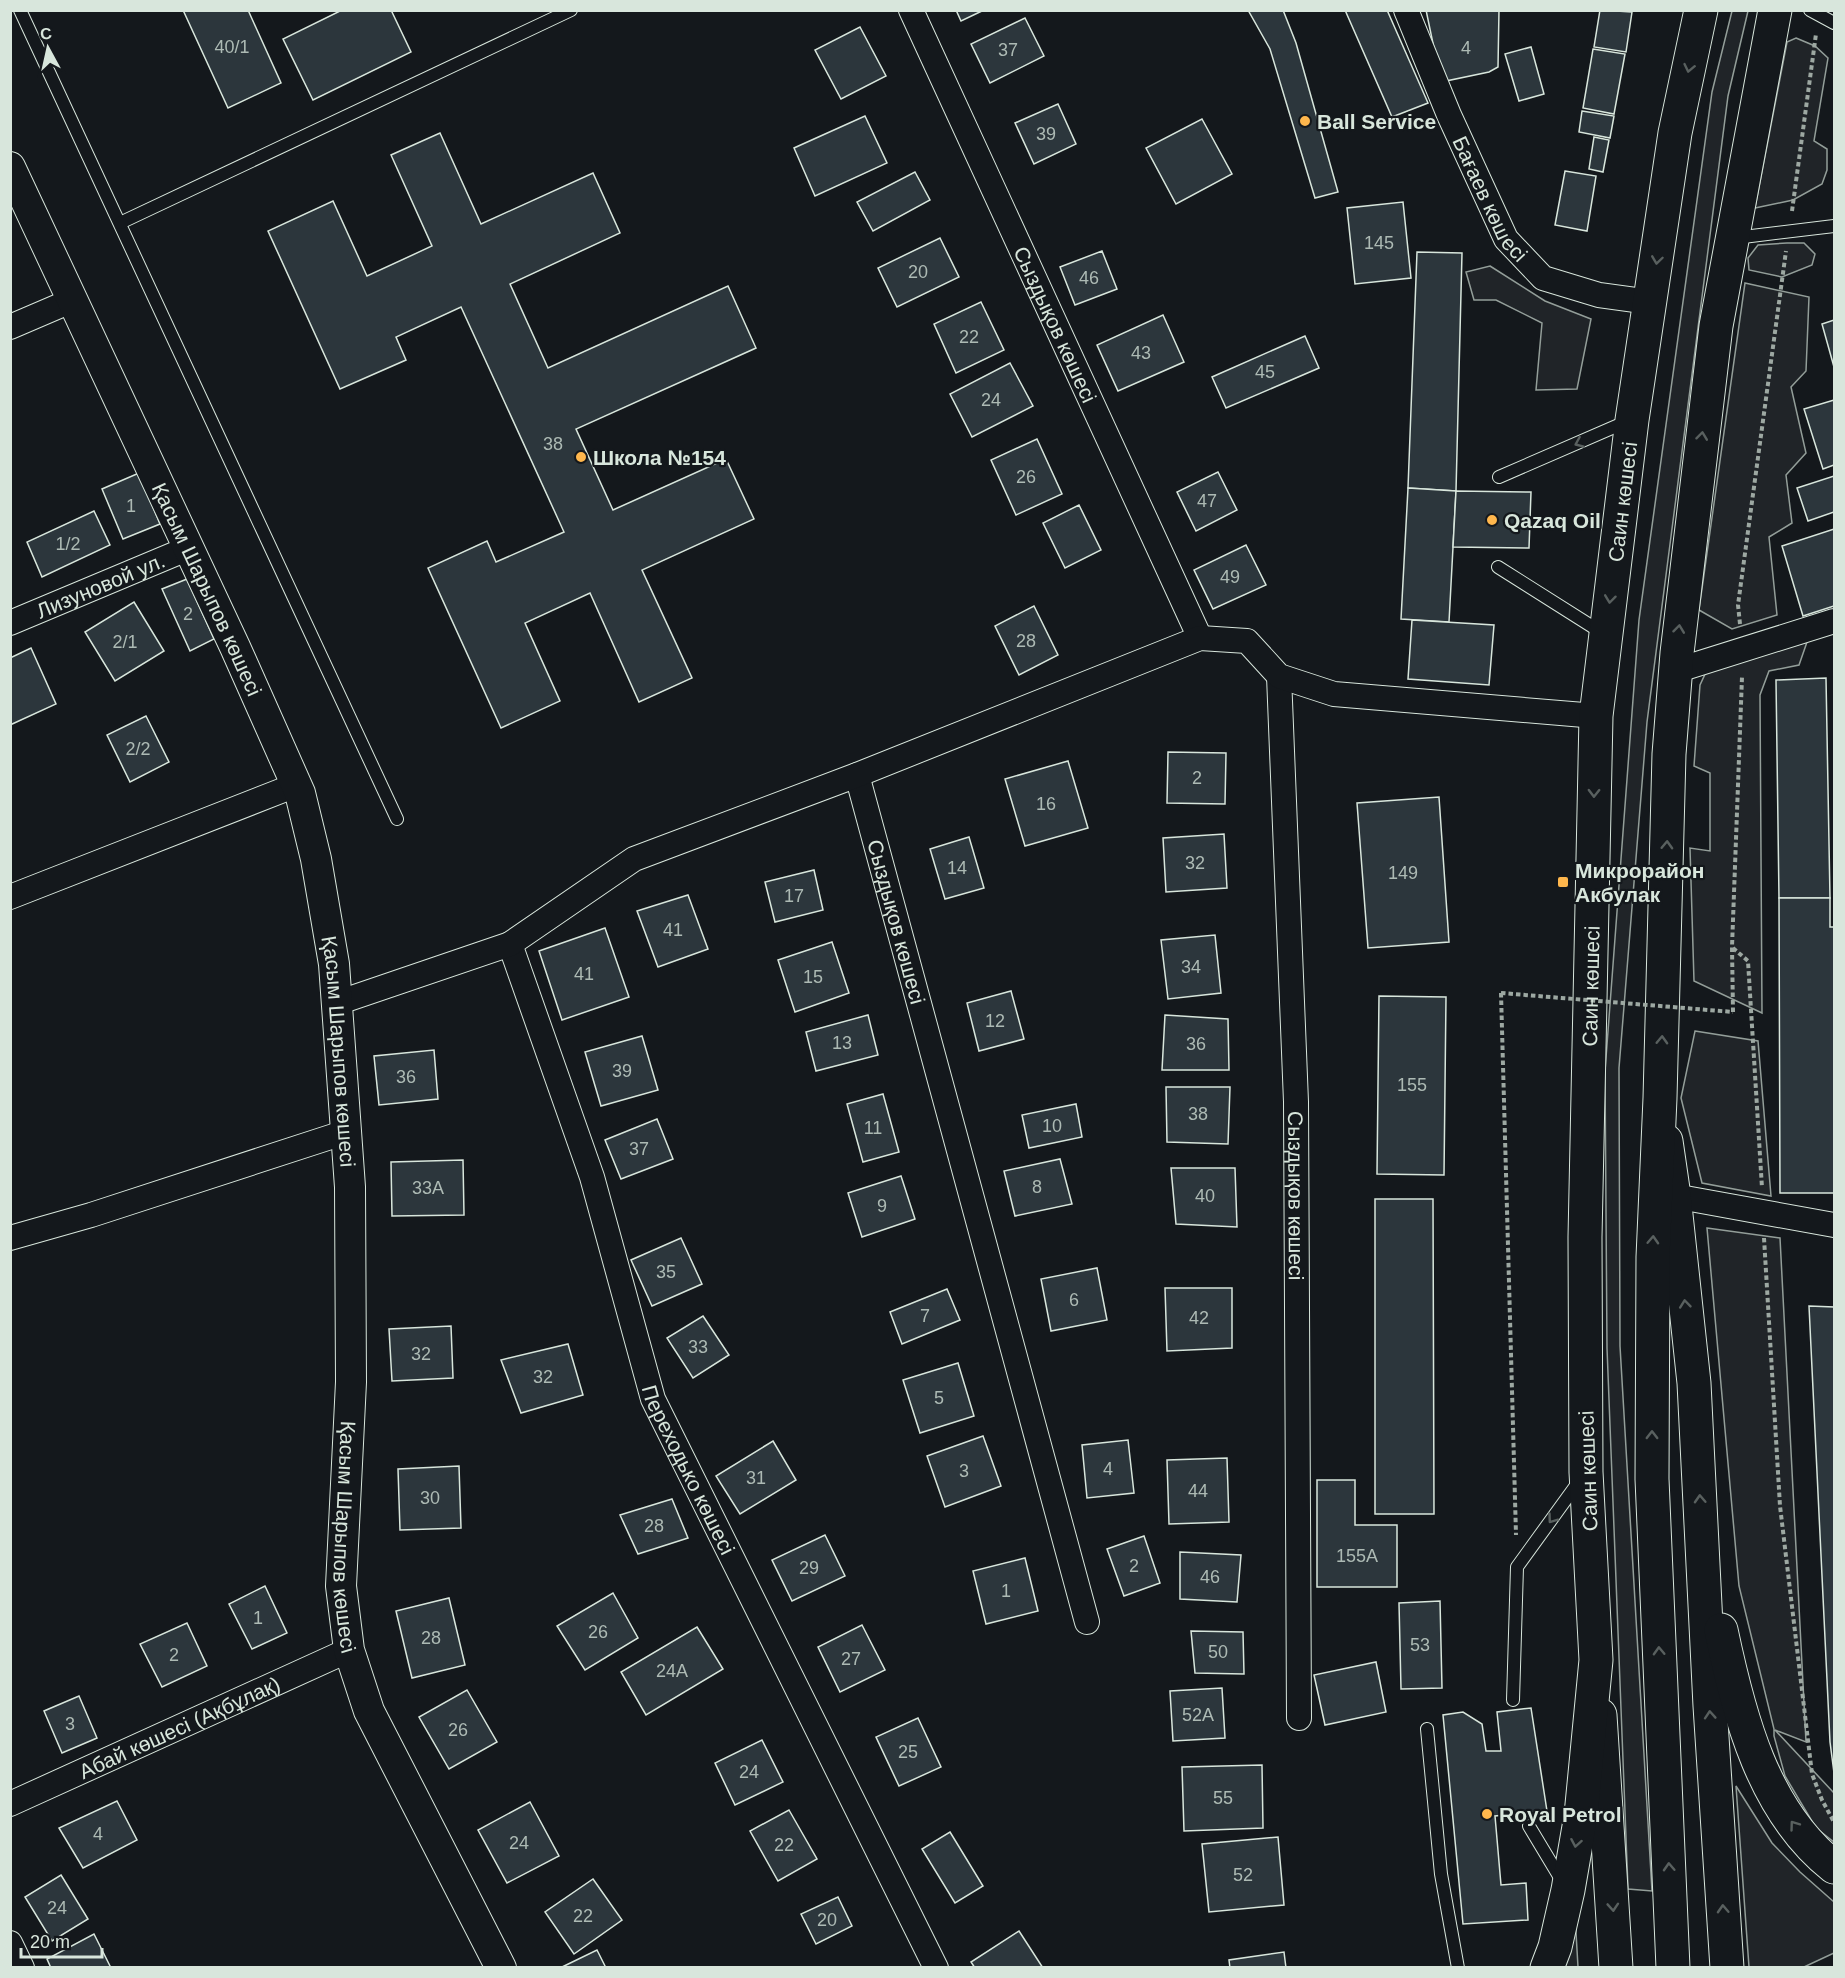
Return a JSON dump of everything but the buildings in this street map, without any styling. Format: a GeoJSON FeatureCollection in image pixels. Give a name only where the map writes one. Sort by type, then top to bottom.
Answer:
{"type":"FeatureCollection","features":[{"type":"Feature","properties":{"kind":"main road","name":"Саин көшесі"},"geometry":{"type":"LineString","coordinates":[[1616,1968],[1586,1472],[1585,1237],[1596,716],[1632,420],[1675,133],[1701,10]]}},
{"type":"Feature","properties":{"kind":"main road"},"geometry":{"type":"LineString","coordinates":[[1673,1968],[1652,1479],[1653,1257],[1660,1098],[1669,754],[1675,671],[1716,326],[1774,10]]}},
{"type":"Feature","properties":{"kind":"main road"},"geometry":{"type":"LineString","coordinates":[[1660,1098],[1674,1196],[1694,1383],[1710,1706],[1727,1968]]}},
{"type":"Feature","properties":{"kind":"main road"},"geometry":{"type":"LineString","coordinates":[[1702,1536],[1726,1653],[1746,1726],[1765,1777],[1781,1808],[1800,1834],[1820,1856],[1834,1867]]}},
{"type":"Feature","properties":{"kind":"main road"},"geometry":{"type":"LineString","coordinates":[[1547,1968],[1555,1947],[1568,1890],[1581,1815],[1596,1660]]}},
{"type":"Feature","properties":{"kind":"street","name":"Сыздықов көшесі"},"geometry":{"type":"LineString","coordinates":[[911,10],[1200,638]]}},
{"type":"Feature","properties":{"kind":"street","name":"Бағаев көшесі"},"geometry":{"type":"LineString","coordinates":[[1406,10],[1449,115],[1506,239],[1543,278],[1599,294],[1650,302]]}},
{"type":"Feature","properties":{"kind":"street","name":"Қасым Шарыпов көшесі"},"geometry":{"type":"LineString","coordinates":[[10,167],[189,548],[296,785],[316,859],[334,964],[350,1187],[351,1382],[341,1586],[349,1650],[369,1711],[501,1968]]}},
{"type":"Feature","properties":{"kind":"street"},"geometry":{"type":"LineString","coordinates":[[10,327],[74,300]]}},
{"type":"Feature","properties":{"kind":"street","name":"Лизуновой ул."},"geometry":{"type":"LineString","coordinates":[[10,623],[189,548]]}},
{"type":"Feature","properties":{"kind":"street"},"geometry":{"type":"LineString","coordinates":[[1675,671],[1834,621]]}},
{"type":"Feature","properties":{"kind":"street"},"geometry":{"type":"LineString","coordinates":[[337,1003],[510,944],[633,859],[857,776],[1200,638],[1247,641],[1279,676],[1334,694],[1596,716]]}},
{"type":"Feature","properties":{"kind":"street","name":"Сыздықов көшесі"},"geometry":{"type":"LineString","coordinates":[[1279,676],[1296,1102],[1299,1718]]}},
{"type":"Feature","properties":{"kind":"street","name":"Сыздықов көшесі"},"geometry":{"type":"LineString","coordinates":[[857,776],[1087,1622]]}},
{"type":"Feature","properties":{"kind":"street"},"geometry":{"type":"LineString","coordinates":[[10,897],[296,785]]}},
{"type":"Feature","properties":{"kind":"street","name":"Переходько көшесі"},"geometry":{"type":"LineString","coordinates":[[510,944],[592,1177],[654,1400],[936,1968]]}},
{"type":"Feature","properties":{"kind":"street"},"geometry":{"type":"LineString","coordinates":[[10,1238],[91,1215],[346,1132]]}},
{"type":"Feature","properties":{"kind":"street"},"geometry":{"type":"LineString","coordinates":[[1674,1196],[1834,1225]]}},
{"type":"Feature","properties":{"kind":"street","name":"Абай көшесі (Ақбұлақ)"},"geometry":{"type":"LineString","coordinates":[[10,1804],[349,1650]]}},
{"type":"Feature","properties":{"kind":"street"},"geometry":{"type":"LineString","coordinates":[[10,1943],[22,1968]]}},
{"type":"Feature","properties":{"kind":"lane"},"geometry":{"type":"LineString","coordinates":[[20,10],[397,819]]}},
{"type":"Feature","properties":{"kind":"lane"},"geometry":{"type":"LineString","coordinates":[[120,223],[571,10]]}},
{"type":"Feature","properties":{"kind":"lane"},"geometry":{"type":"LineString","coordinates":[[1815,13],[1834,23]]}},
{"type":"Feature","properties":{"kind":"lane"},"geometry":{"type":"LineString","coordinates":[[1731,239],[1834,226]]}},
{"type":"Feature","properties":{"kind":"lane"},"geometry":{"type":"LineString","coordinates":[[1499,477],[1632,420]]}},
{"type":"Feature","properties":{"kind":"lane"},"geometry":{"type":"LineString","coordinates":[[1498,567],[1606,635]]}},
{"type":"Feature","properties":{"kind":"lane"},"geometry":{"type":"LineString","coordinates":[[1513,1700],[1517,1567],[1586,1472]]}},
{"type":"Feature","properties":{"kind":"lane"},"geometry":{"type":"LineString","coordinates":[[1427,1729],[1441,1874],[1458,1968]]}},
{"type":"Feature","properties":{"kind":"lane"},"geometry":{"type":"LineString","coordinates":[[1528,1826],[1568,1890]]}},
{"type":"Feature","properties":{"kind":"path"},"geometry":{"type":"LineString","coordinates":[[1517,1567],[1501,993],[1733,1012],[1732,947],[1743,650],[1738,605],[1789,232],[1815,13]]}},
{"type":"Feature","properties":{"kind":"path"},"geometry":{"type":"LineString","coordinates":[[1732,947],[1748,961],[1780,1506],[1812,1774],[1834,1822]]}},
{"type":"Feature","properties":{"kind":"shaded area"},"geometry":{"type":"Polygon","coordinates":[[[1732,11],[1748,11],[1728,96],[1647,722],[1619,1068],[1620,1346],[1652,1891],[1628,1889],[1607,1348],[1605,1071],[1639,620],[1712,92],[1732,11]]]}},
{"type":"Feature","properties":{"kind":"shaded area"},"geometry":{"type":"Polygon","coordinates":[[[1796,38],[1815,46],[1828,58],[1814,141],[1827,149],[1827,170],[1822,184],[1793,200],[1755,208],[1787,42],[1796,38]]]}},
{"type":"Feature","properties":{"kind":"shaded area"},"geometry":{"type":"Polygon","coordinates":[[[1804,243],[1815,254],[1812,265],[1782,277],[1749,270],[1748,258],[1758,245],[1804,243]]]}},
{"type":"Feature","properties":{"kind":"shaded area"},"geometry":{"type":"Polygon","coordinates":[[[1490,266],[1545,301],[1591,319],[1577,389],[1536,390],[1542,323],[1496,300],[1474,300],[1466,272],[1490,266]]]}},
{"type":"Feature","properties":{"kind":"shaded area"},"geometry":{"type":"Polygon","coordinates":[[[1745,283],[1809,297],[1806,371],[1791,387],[1806,453],[1786,475],[1792,523],[1769,537],[1777,615],[1732,629],[1699,610],[1745,283]]]}},
{"type":"Feature","properties":{"kind":"shaded area"},"geometry":{"type":"Polygon","coordinates":[[[1807,642],[1799,665],[1769,671],[1760,695],[1762,1013],[1694,981],[1690,848],[1710,851],[1710,773],[1694,766],[1700,685],[1707,670],[1807,642]]]}},
{"type":"Feature","properties":{"kind":"shaded area"},"geometry":{"type":"Polygon","coordinates":[[[1695,1031],[1758,1041],[1771,1196],[1702,1183],[1681,1098],[1695,1031]]]}},
{"type":"Feature","properties":{"kind":"shaded area"},"geometry":{"type":"Polygon","coordinates":[[[1707,1228],[1780,1238],[1806,1742],[1775,1730],[1834,1793],[1834,1842],[1816,1828],[1785,1776],[1739,1586],[1707,1228]]]}},
{"type":"Feature","properties":{"kind":"shaded area"},"geometry":{"type":"Polygon","coordinates":[[[1736,1786],[1772,1843],[1834,1902],[1834,1953],[1804,1967],[1749,1967],[1736,1786]]]}},
{"type":"Feature","properties":{"kind":"shaded area"},"geometry":{"type":"Polygon","coordinates":[[[1575,1915],[1578,1967],[1563,1967],[1575,1915]]]}},
{"type":"Feature","properties":{"kind":"place","name":"Ball Service"},"geometry":{"type":"Point","coordinates":[1305,121]}},
{"type":"Feature","properties":{"kind":"place","name":"Школа №154"},"geometry":{"type":"Point","coordinates":[581,457]}},
{"type":"Feature","properties":{"kind":"place","name":"Qazaq Oil"},"geometry":{"type":"Point","coordinates":[1492,520]}},
{"type":"Feature","properties":{"kind":"place","name":"Микрорайон Акбулак"},"geometry":{"type":"Point","coordinates":[1563,882]}},
{"type":"Feature","properties":{"kind":"place","name":"Royal Petrol"},"geometry":{"type":"Point","coordinates":[1487,1814]}}]}
